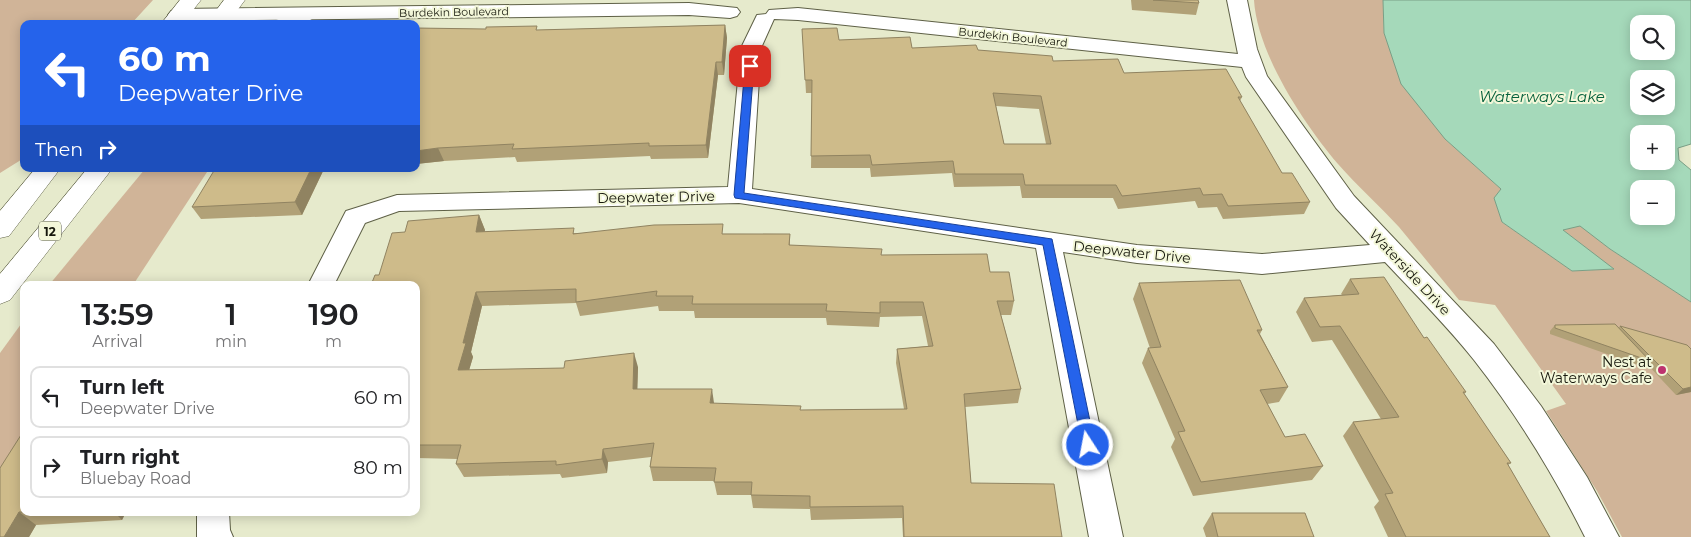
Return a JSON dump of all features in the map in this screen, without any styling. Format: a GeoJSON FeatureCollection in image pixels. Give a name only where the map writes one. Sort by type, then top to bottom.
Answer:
{"type":"FeatureCollection","features":[{"type":"Feature","properties":{"kind":"main road"},"geometry":{"type":"LineString","coordinates":[[293,20],[307,14]]}},
{"type":"Feature","properties":{"kind":"main road"},"geometry":{"type":"LineString","coordinates":[[0,229],[46,172]]}},
{"type":"Feature","properties":{"kind":"main road","name":"12"},"geometry":{"type":"LineString","coordinates":[[0,293],[98,172]]}},
{"type":"Feature","properties":{"kind":"street","name":"Burdekin Boulevard"},"geometry":{"type":"LineString","coordinates":[[228,10],[247,0]]}},
{"type":"Feature","properties":{"kind":"street","name":"Burdekin Boulevard"},"geometry":{"type":"LineString","coordinates":[[799,0],[1247,53]]}},
{"type":"Feature","properties":{"kind":"street","name":"Waterside Drive"},"geometry":{"type":"LineString","coordinates":[[1237,0],[1247,53],[1273,99],[1345,202],[1484,352],[1530,415],[1576,487],[1602,537]]}},
{"type":"Feature","properties":{"kind":"street","name":"Burdekin Boulevard"},"geometry":{"type":"LineString","coordinates":[[182,10],[307,14],[689,9],[774,11],[1247,53]]}},
{"type":"Feature","properties":{"kind":"street"},"geometry":{"type":"LineString","coordinates":[[734,10],[751,48]]}},
{"type":"Feature","properties":{"kind":"street"},"geometry":{"type":"LineString","coordinates":[[739,195],[751,48],[774,11]]}},
{"type":"Feature","properties":{"kind":"street","name":"Deepwater Drive"},"geometry":{"type":"LineString","coordinates":[[323,281],[355,217],[397,203],[739,195],[1137,254],[1262,264],[1391,252]]}},
{"type":"Feature","properties":{"kind":"street"},"geometry":{"type":"LineString","coordinates":[[1048,242],[1106,537]]}},
{"type":"Feature","properties":{"kind":"street"},"geometry":{"type":"LineString","coordinates":[[213,516],[213,536],[216,537]]}},
{"type":"Feature","properties":{"kind":"shaded area"},"geometry":{"type":"Polygon","coordinates":[[[0,0],[153,0],[135,20],[20,20],[20,160],[0,173],[0,0]]]}},
{"type":"Feature","properties":{"kind":"shaded area"},"geometry":{"type":"Polygon","coordinates":[[[1254,0],[1383,0],[1384,33],[1445,139],[1501,189],[1502,222],[1572,271],[1613,269],[1563,230],[1580,225],[1610,249],[1691,302],[1691,537],[1622,537],[1597,491],[1546,411],[1566,404],[1495,305],[1459,300],[1399,227],[1345,172],[1325,148],[1297,109],[1273,65],[1257,21],[1254,0]]]}},
{"type":"Feature","properties":{"kind":"shaded area"},"geometry":{"type":"Polygon","coordinates":[[[143,172],[207,172],[136,281],[52,281],[143,172]]]}},
{"type":"Feature","properties":{"kind":"shaded area"},"geometry":{"type":"Polygon","coordinates":[[[20,326],[20,457],[0,487],[0,353],[20,326]]]}},
{"type":"Feature","properties":{"kind":"water","name":"Waterways Lake"},"geometry":{"type":"Polygon","coordinates":[[[1383,0],[1691,0],[1691,144],[1678,148],[1679,160],[1691,170],[1691,302],[1610,249],[1580,226],[1563,230],[1614,269],[1572,271],[1502,222],[1494,198],[1501,189],[1445,139],[1401,84],[1384,33],[1383,0]]]}},
{"type":"Feature","properties":{"kind":"building"},"geometry":{"type":"Polygon","coordinates":[[[1153,0],[1198,0],[1199,3],[1153,0]]]}},
{"type":"Feature","properties":{"kind":"building"},"geometry":{"type":"Polygon","coordinates":[[[725,25],[722,62],[716,62],[706,145],[649,146],[649,143],[512,149],[514,144],[420,150],[420,28],[486,29],[486,27],[537,26],[536,30],[725,25]]]}},
{"type":"Feature","properties":{"kind":"building"},"geometry":{"type":"Polygon","coordinates":[[[837,28],[839,40],[910,37],[912,48],[976,45],[978,50],[1052,56],[1053,61],[1118,59],[1124,73],[1226,69],[1242,97],[1238,97],[1282,173],[1292,173],[1310,202],[1228,206],[1222,194],[1203,195],[1200,188],[1122,196],[1116,185],[1025,185],[1023,174],[955,174],[953,161],[872,165],[870,155],[811,156],[812,80],[805,80],[802,29],[837,28]],[[993,93],[1004,144],[1051,144],[1041,96],[993,93]]]}},
{"type":"Feature","properties":{"kind":"building"},"geometry":{"type":"Polygon","coordinates":[[[213,172],[310,172],[295,202],[192,207],[213,172]]]}},
{"type":"Feature","properties":{"kind":"building"},"geometry":{"type":"Polygon","coordinates":[[[479,215],[476,232],[574,228],[573,234],[654,225],[723,224],[722,234],[790,234],[789,245],[882,249],[881,255],[987,254],[990,272],[1009,272],[1014,301],[997,301],[1021,389],[964,394],[971,483],[1054,484],[1062,537],[904,537],[903,506],[810,507],[810,496],[751,495],[752,482],[714,482],[716,468],[650,467],[654,443],[603,449],[602,459],[556,465],[556,461],[456,464],[461,445],[420,445],[420,281],[373,281],[375,275],[379,275],[392,233],[405,232],[408,221],[479,215]],[[576,289],[476,292],[463,343],[466,343],[458,370],[564,368],[565,361],[634,353],[633,389],[712,389],[710,403],[801,406],[800,410],[907,409],[897,349],[933,346],[923,302],[880,302],[880,313],[826,311],[827,304],[692,304],[693,296],[656,296],[657,291],[576,302],[576,289]]]}},
{"type":"Feature","properties":{"kind":"building"},"geometry":{"type":"Polygon","coordinates":[[[1384,277],[1424,338],[1427,337],[1466,392],[1463,392],[1511,463],[1507,463],[1550,537],[1406,537],[1385,494],[1393,493],[1353,422],[1399,417],[1340,326],[1320,327],[1304,298],[1359,294],[1350,279],[1384,277]]]}},
{"type":"Feature","properties":{"kind":"building"},"geometry":{"type":"Polygon","coordinates":[[[1240,280],[1262,330],[1257,330],[1288,387],[1260,390],[1285,437],[1305,434],[1323,466],[1201,482],[1178,432],[1185,431],[1148,348],[1161,347],[1139,283],[1240,280]]]}},
{"type":"Feature","properties":{"kind":"building"},"geometry":{"type":"Polygon","coordinates":[[[1615,324],[1650,361],[1555,328],[1555,325],[1615,324]]]}},
{"type":"Feature","properties":{"kind":"building"},"geometry":{"type":"Polygon","coordinates":[[[1620,326],[1687,345],[1691,349],[1691,387],[1683,389],[1620,326]]]}},
{"type":"Feature","properties":{"kind":"building"},"geometry":{"type":"Polygon","coordinates":[[[20,437],[20,512],[4,537],[0,537],[0,468],[20,437]]]}},
{"type":"Feature","properties":{"kind":"building"},"geometry":{"type":"Polygon","coordinates":[[[1212,513],[1305,513],[1314,537],[1218,537],[1212,513]]]}},
{"type":"Feature","properties":{"kind":"place","name":"Nest at Waterways Cafe"},"geometry":{"type":"Point","coordinates":[1662,370]}},
{"type":"Feature","properties":{"kind":"route"},"geometry":{"type":"LineString","coordinates":[[750,66],[739,195],[1048,242],[1088,445]]}}]}
